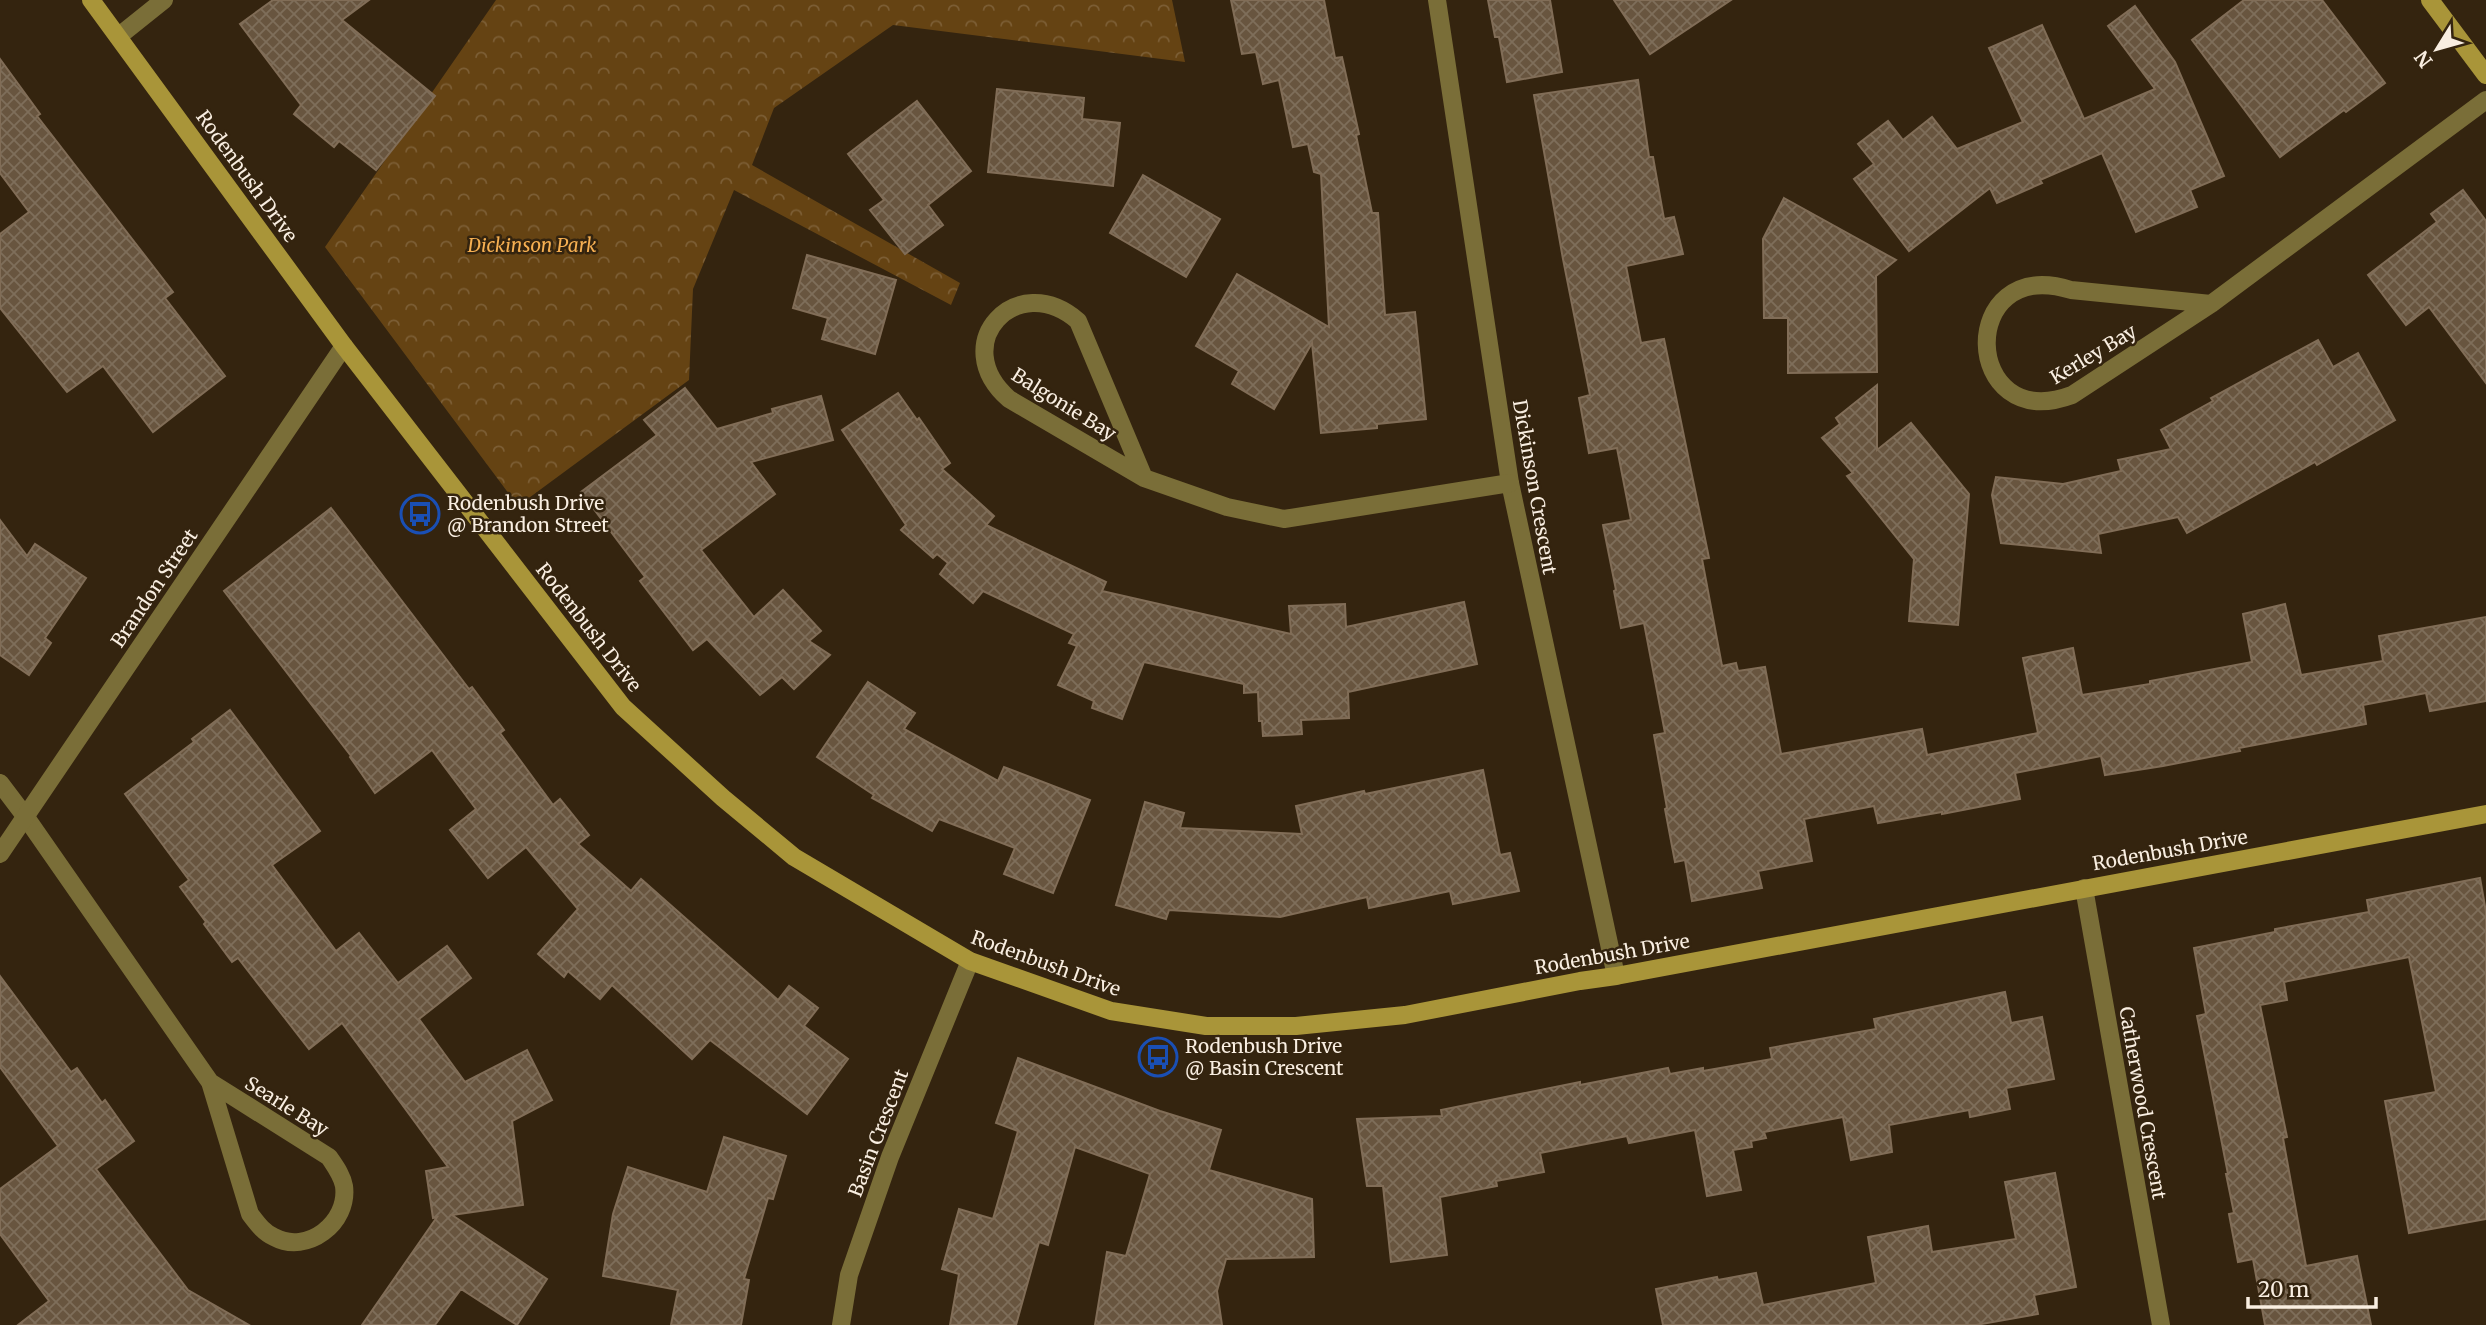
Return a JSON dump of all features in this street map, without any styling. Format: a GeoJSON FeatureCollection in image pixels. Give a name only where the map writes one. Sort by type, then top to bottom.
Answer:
{"type":"FeatureCollection","features":[{"type":"Feature","properties":{"kind":"street","name":"Rodenbush Drive"},"geometry":{"type":"LineString","coordinates":[[92,0],[344,346],[623,706],[723,798],[794,857],[970,961],[1111,1011],[1206,1026],[1296,1026],[1405,1015],[2486,814]]}},
{"type":"Feature","properties":{"kind":"street"},"geometry":{"type":"LineString","coordinates":[[118,36],[164,0]]}},
{"type":"Feature","properties":{"kind":"street","name":"Dickinson Crescent"},"geometry":{"type":"LineString","coordinates":[[1437,0],[1510,483],[1616,976]]}},
{"type":"Feature","properties":{"kind":"street"},"geometry":{"type":"LineString","coordinates":[[2430,0],[2486,75]]}},
{"type":"Feature","properties":{"kind":"street","name":"Kerley Bay"},"geometry":{"type":"LineString","coordinates":[[2211,304],[2034,285],[2017,291],[2002,302],[1991,317],[1986,335],[1986,353],[1992,370],[2003,386],[2018,397],[2036,402],[2054,402],[2072,395],[2211,304],[2486,100]]}},
{"type":"Feature","properties":{"kind":"street","name":"Balgonie Bay"},"geometry":{"type":"LineString","coordinates":[[1144,478],[1078,321],[1064,309],[1047,303],[1029,303],[1011,308],[997,320],[987,335],[984,354],[986,371],[996,387],[1009,399],[1144,478],[1227,507],[1284,519],[1510,483]]}},
{"type":"Feature","properties":{"kind":"street","name":"Brandon Street"},"geometry":{"type":"LineString","coordinates":[[0,854],[344,346]]}},
{"type":"Feature","properties":{"kind":"street","name":"Searle Bay"},"geometry":{"type":"LineString","coordinates":[[0,783],[210,1082],[250,1214],[275,1238],[291,1242],[308,1240],[323,1233],[336,1220],[343,1205],[344,1187],[339,1171],[329,1157],[210,1082]]}},
{"type":"Feature","properties":{"kind":"street","name":"Catherwood Crescent"},"geometry":{"type":"LineString","coordinates":[[2084,888],[2161,1325]]}},
{"type":"Feature","properties":{"kind":"street","name":"Basin Crescent"},"geometry":{"type":"LineString","coordinates":[[841,1325],[849,1275],[890,1157],[970,961]]}},
{"type":"Feature","properties":{"kind":"green space","name":"Dickinson Park"},"geometry":{"type":"Polygon","coordinates":[[[496,0],[1172,0],[1185,62],[893,25],[774,108],[752,165],[960,283],[951,305],[734,190],[693,289],[689,380],[518,506],[325,247],[496,0]]]}},
{"type":"Feature","properties":{"kind":"building"},"geometry":{"type":"Polygon","coordinates":[[[273,0],[369,0],[342,20],[435,96],[376,170],[339,141],[334,147],[294,114],[301,105],[240,24],[273,0]]]}},
{"type":"Feature","properties":{"kind":"building"},"geometry":{"type":"Polygon","coordinates":[[[1231,0],[1324,0],[1335,58],[1342,57],[1359,134],[1356,135],[1372,213],[1378,213],[1385,315],[1415,312],[1426,419],[1377,424],[1377,428],[1321,433],[1312,343],[1274,409],[1232,384],[1239,371],[1196,346],[1237,274],[1329,327],[1321,174],[1314,172],[1308,144],[1293,147],[1279,80],[1263,84],[1256,52],[1242,54],[1231,0]]]}},
{"type":"Feature","properties":{"kind":"building"},"geometry":{"type":"Polygon","coordinates":[[[1488,0],[1550,0],[1562,72],[1507,82],[1499,37],[1495,37],[1488,0]]]}},
{"type":"Feature","properties":{"kind":"building"},"geometry":{"type":"Polygon","coordinates":[[[1614,0],[1731,0],[1650,54],[1614,0]]]}},
{"type":"Feature","properties":{"kind":"building"},"geometry":{"type":"Polygon","coordinates":[[[2244,0],[2322,0],[2385,83],[2280,157],[2192,40],[2244,0]]]}},
{"type":"Feature","properties":{"kind":"building"},"geometry":{"type":"Polygon","coordinates":[[[2135,6],[2175,62],[2224,176],[2190,190],[2197,207],[2136,232],[2102,153],[2040,180],[2042,183],[1997,203],[1990,188],[1909,251],[1854,179],[1874,164],[1858,144],[1888,121],[1903,140],[1932,117],[1957,149],[2023,122],[1989,48],[2042,25],[2084,119],[2155,89],[2108,26],[2135,6]]]}},
{"type":"Feature","properties":{"kind":"building"},"geometry":{"type":"Polygon","coordinates":[[[0,59],[40,114],[37,116],[173,292],[165,298],[225,376],[153,432],[103,366],[67,392],[0,308],[0,234],[29,212],[0,173],[0,59]]]}},
{"type":"Feature","properties":{"kind":"building"},"geometry":{"type":"Polygon","coordinates":[[[1638,80],[1649,157],[1653,157],[1664,219],[1674,217],[1683,254],[1626,266],[1641,343],[1664,339],[1709,558],[1702,559],[1722,666],[1736,663],[1738,671],[1765,667],[1781,754],[1922,729],[1927,755],[2038,733],[2023,658],[2073,648],[2082,695],[2150,684],[2150,681],[2252,662],[2243,614],[2285,604],[2301,675],[2383,661],[2379,636],[2486,617],[2486,701],[2430,711],[2426,693],[2363,705],[2366,724],[2239,748],[2240,751],[2163,766],[2105,775],[2101,756],[2015,773],[2020,799],[1942,814],[1878,823],[1874,806],[1804,819],[1812,861],[1758,871],[1762,888],[1692,901],[1685,860],[1675,862],[1665,809],[1667,808],[1654,735],[1665,733],[1644,623],[1621,628],[1603,525],[1631,520],[1617,448],[1589,453],[1579,398],[1590,395],[1534,95],[1638,80]]]}},
{"type":"Feature","properties":{"kind":"building"},"geometry":{"type":"Polygon","coordinates":[[[997,89],[1084,98],[1082,119],[1120,123],[1113,186],[988,172],[997,89]]]}},
{"type":"Feature","properties":{"kind":"building"},"geometry":{"type":"Polygon","coordinates":[[[917,101],[971,171],[928,205],[943,225],[905,254],[870,210],[884,200],[848,154],[917,101]]]}},
{"type":"Feature","properties":{"kind":"building"},"geometry":{"type":"Polygon","coordinates":[[[1143,175],[1220,219],[1186,277],[1110,233],[1143,175]]]}},
{"type":"Feature","properties":{"kind":"building"},"geometry":{"type":"Polygon","coordinates":[[[2463,190],[2486,221],[2486,383],[2429,307],[2406,325],[2368,275],[2437,222],[2431,214],[2463,190]]]}},
{"type":"Feature","properties":{"kind":"building"},"geometry":{"type":"Polygon","coordinates":[[[1784,198],[1896,260],[1876,276],[1877,372],[1788,373],[1788,318],[1764,318],[1763,239],[1784,198]]]}},
{"type":"Feature","properties":{"kind":"building"},"geometry":{"type":"Polygon","coordinates":[[[807,255],[896,280],[875,354],[822,339],[828,318],[793,308],[807,255]]]}},
{"type":"Feature","properties":{"kind":"building"},"geometry":{"type":"Polygon","coordinates":[[[2318,340],[2333,367],[2358,353],[2395,420],[2317,465],[2315,462],[2187,533],[2178,517],[2098,534],[2101,553],[2001,543],[1992,495],[1996,477],[2063,484],[2121,471],[2118,460],[2171,449],[2161,430],[2213,401],[2211,398],[2318,340]]]}},
{"type":"Feature","properties":{"kind":"building"},"geometry":{"type":"Polygon","coordinates":[[[1877,385],[1877,450],[1911,423],[1969,494],[1958,625],[1909,621],[1914,559],[1847,476],[1853,473],[1822,438],[1840,424],[1836,418],[1877,385]]]}},
{"type":"Feature","properties":{"kind":"building"},"geometry":{"type":"Polygon","coordinates":[[[685,388],[717,429],[773,413],[772,409],[821,396],[833,440],[751,462],[775,494],[701,550],[754,617],[783,590],[821,631],[809,641],[830,655],[794,689],[782,677],[760,695],[707,639],[693,650],[640,581],[645,577],[581,492],[657,435],[644,420],[685,388]]]}},
{"type":"Feature","properties":{"kind":"building"},"geometry":{"type":"Polygon","coordinates":[[[898,393],[950,463],[942,469],[994,516],[986,525],[1106,582],[1102,591],[1291,634],[1289,606],[1345,604],[1346,627],[1464,602],[1477,664],[1348,692],[1349,718],[1301,720],[1302,734],[1263,736],[1262,721],[1259,721],[1258,692],[1244,693],[1244,684],[1144,662],[1122,719],[1092,708],[1094,701],[1058,685],[1077,646],[1069,643],[1074,634],[983,591],[973,603],[940,574],[948,563],[937,554],[933,558],[901,530],[906,525],[842,430],[898,393]]]}},
{"type":"Feature","properties":{"kind":"building"},"geometry":{"type":"Polygon","coordinates":[[[331,508],[469,689],[472,687],[504,730],[500,733],[553,805],[560,799],[589,835],[578,844],[631,891],[641,879],[778,1000],[789,986],[818,1008],[804,1026],[848,1059],[807,1114],[710,1040],[692,1059],[612,985],[600,999],[568,971],[564,977],[538,954],[578,909],[526,847],[488,878],[450,830],[476,809],[432,750],[375,793],[351,756],[224,591],[331,508]]]}},
{"type":"Feature","properties":{"kind":"building"},"geometry":{"type":"Polygon","coordinates":[[[0,520],[27,556],[35,544],[86,578],[45,638],[51,643],[29,675],[0,655],[0,520]]]}},
{"type":"Feature","properties":{"kind":"building"},"geometry":{"type":"Polygon","coordinates":[[[868,682],[915,713],[904,729],[998,781],[1004,767],[1090,800],[1053,893],[1004,874],[1015,848],[939,819],[932,831],[872,798],[874,795],[817,757],[868,682]]]}},
{"type":"Feature","properties":{"kind":"building"},"geometry":{"type":"Polygon","coordinates":[[[230,710],[320,831],[272,865],[336,951],[359,933],[398,983],[447,946],[471,978],[419,1019],[465,1082],[527,1050],[552,1100],[512,1121],[523,1205],[452,1215],[547,1279],[517,1325],[461,1289],[435,1325],[362,1325],[437,1217],[433,1218],[426,1171],[448,1167],[342,1023],[309,1049],[238,958],[232,962],[180,887],[189,880],[125,794],[194,742],[192,739],[230,710]]]}},
{"type":"Feature","properties":{"kind":"building"},"geometry":{"type":"Polygon","coordinates":[[[1483,770],[1500,855],[1510,853],[1519,891],[1453,904],[1450,891],[1369,908],[1367,897],[1280,917],[1169,910],[1166,919],[1116,905],[1145,802],[1184,813],[1180,828],[1302,834],[1296,806],[1483,770]]]}},
{"type":"Feature","properties":{"kind":"building"},"geometry":{"type":"Polygon","coordinates":[[[2480,878],[2486,912],[2486,1219],[2409,1233],[2385,1101],[2436,1092],[2409,957],[2284,982],[2287,1000],[2260,1005],[2287,1137],[2283,1138],[2306,1266],[2357,1256],[2371,1325],[2265,1325],[2253,1259],[2238,1262],[2229,1214],[2234,1213],[2228,1174],[2197,1016],[2206,1014],[2194,948],[2275,932],[2275,929],[2369,912],[2367,900],[2480,878]]]}},
{"type":"Feature","properties":{"kind":"building"},"geometry":{"type":"Polygon","coordinates":[[[0,976],[71,1072],[77,1068],[102,1103],[105,1100],[134,1141],[96,1169],[188,1290],[249,1325],[18,1325],[49,1301],[0,1234],[0,1189],[58,1146],[0,1067],[0,976]]]}},
{"type":"Feature","properties":{"kind":"building"},"geometry":{"type":"Polygon","coordinates":[[[2005,992],[2011,1023],[2042,1017],[2054,1079],[2006,1088],[2010,1109],[1970,1117],[1969,1110],[1889,1125],[1892,1152],[1851,1160],[1843,1117],[1764,1132],[1766,1138],[1751,1141],[1752,1147],[1733,1150],[1741,1190],[1707,1196],[1695,1130],[1629,1143],[1627,1136],[1540,1153],[1544,1172],[1496,1181],[1497,1186],[1440,1197],[1447,1255],[1391,1262],[1383,1186],[1367,1186],[1357,1119],[1442,1116],[1441,1110],[1580,1082],[1580,1085],[1668,1068],[1670,1074],[1703,1068],[1703,1071],[1772,1059],[1770,1048],[1876,1029],[1874,1019],[2005,992]]]}},
{"type":"Feature","properties":{"kind":"building"},"geometry":{"type":"Polygon","coordinates":[[[1018,1058],[1160,1111],[1221,1130],[1209,1170],[1312,1199],[1314,1257],[1226,1259],[1217,1291],[1222,1325],[1095,1325],[1107,1252],[1126,1256],[1150,1174],[1075,1147],[1048,1245],[1039,1242],[1016,1325],[950,1325],[959,1274],[942,1269],[959,1209],[993,1219],[1018,1131],[996,1123],[1018,1058]]]}},
{"type":"Feature","properties":{"kind":"building"},"geometry":{"type":"Polygon","coordinates":[[[724,1137],[786,1156],[773,1199],[768,1198],[744,1279],[749,1280],[741,1325],[671,1325],[678,1290],[603,1276],[613,1214],[628,1167],[707,1192],[724,1137]]]}},
{"type":"Feature","properties":{"kind":"building"},"geometry":{"type":"Polygon","coordinates":[[[2055,1173],[2076,1287],[2034,1295],[2038,1314],[1976,1325],[1663,1325],[1656,1289],[1717,1277],[1718,1280],[1756,1273],[1763,1305],[1876,1283],[1868,1237],[1928,1226],[1932,1252],[2016,1239],[2005,1182],[2055,1173]]]}},
{"type":"Feature","properties":{"kind":"place","name":"Rodenbush Drive @ Brandon Street"},"geometry":{"type":"Point","coordinates":[420,514]}},
{"type":"Feature","properties":{"kind":"place","name":"Rodenbush Drive @ Basin Crescent"},"geometry":{"type":"Point","coordinates":[1158,1057]}}]}
